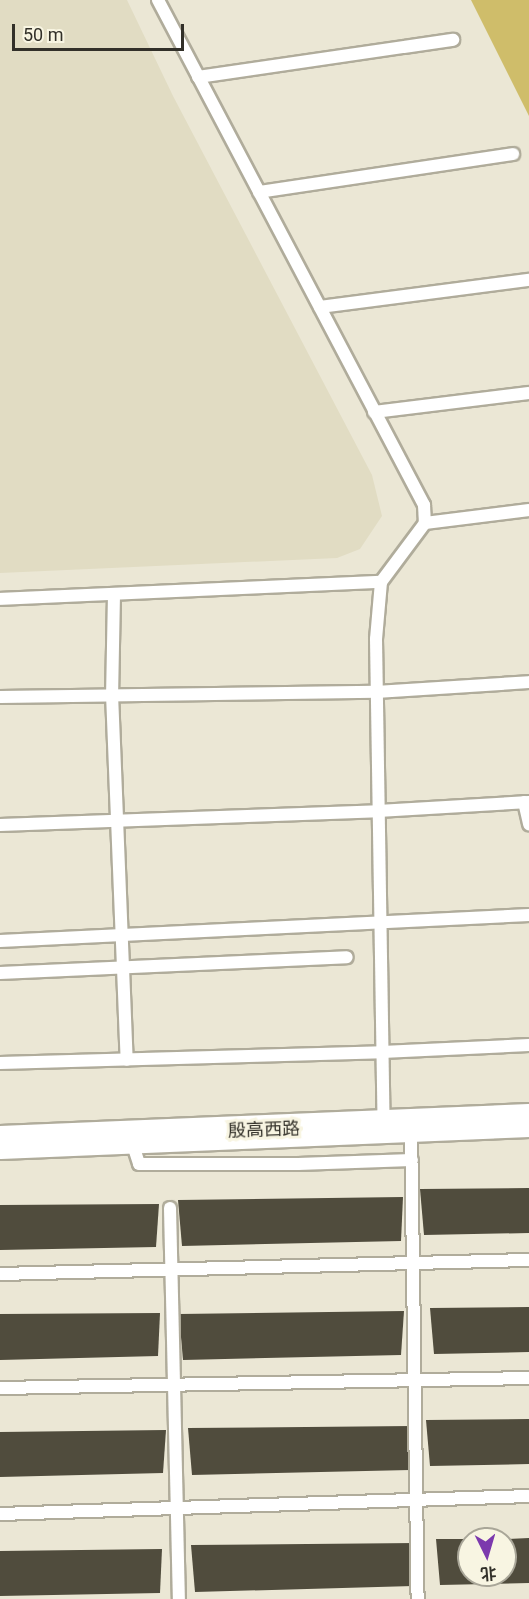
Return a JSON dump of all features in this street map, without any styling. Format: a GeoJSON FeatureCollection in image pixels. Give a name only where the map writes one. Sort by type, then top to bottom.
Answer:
{"type":"FeatureCollection","features":[{"type":"Feature","properties":{"kind":"main road","name":"殷高西路"},"geometry":{"type":"LineString","coordinates":[[0,1142],[393,1119],[529,1101]]}},
{"type":"Feature","properties":{"kind":"main road","name":"殷高西路"},"geometry":{"type":"LineString","coordinates":[[0,1120],[529,1120]]}},
{"type":"Feature","properties":{"kind":"lane"},"geometry":{"type":"LineString","coordinates":[[158,0],[424,505],[425,523],[381,582],[376,639],[382,1052],[393,1119],[412,1160],[418,1599]]}},
{"type":"Feature","properties":{"kind":"lane"},"geometry":{"type":"LineString","coordinates":[[198,76],[453,40]]}},
{"type":"Feature","properties":{"kind":"lane"},"geometry":{"type":"LineString","coordinates":[[259,192],[513,154]]}},
{"type":"Feature","properties":{"kind":"lane"},"geometry":{"type":"LineString","coordinates":[[320,307],[529,280]]}},
{"type":"Feature","properties":{"kind":"lane"},"geometry":{"type":"LineString","coordinates":[[374,412],[529,393]]}},
{"type":"Feature","properties":{"kind":"lane"},"geometry":{"type":"LineString","coordinates":[[425,523],[529,510]]}},
{"type":"Feature","properties":{"kind":"lane"},"geometry":{"type":"LineString","coordinates":[[0,599],[381,582]]}},
{"type":"Feature","properties":{"kind":"lane"},"geometry":{"type":"LineString","coordinates":[[114,594],[112,694],[127,1059]]}},
{"type":"Feature","properties":{"kind":"lane"},"geometry":{"type":"LineString","coordinates":[[0,697],[376,692],[529,682]]}},
{"type":"Feature","properties":{"kind":"lane"},"geometry":{"type":"LineString","coordinates":[[0,825],[378,811],[526,802],[529,824]]}},
{"type":"Feature","properties":{"kind":"lane"},"geometry":{"type":"LineString","coordinates":[[0,941],[529,915]]}},
{"type":"Feature","properties":{"kind":"lane"},"geometry":{"type":"LineString","coordinates":[[0,973],[347,957]]}},
{"type":"Feature","properties":{"kind":"lane"},"geometry":{"type":"LineString","coordinates":[[0,1063],[382,1052],[529,1045]]}},
{"type":"Feature","properties":{"kind":"lane"},"geometry":{"type":"LineString","coordinates":[[130,1136],[139,1164],[298,1164],[412,1160]]}},
{"type":"Feature","properties":{"kind":"lane"},"geometry":{"type":"LineString","coordinates":[[171,1208],[179,1599]]}},
{"type":"Feature","properties":{"kind":"lane"},"geometry":{"type":"LineString","coordinates":[[0,1274],[529,1260]]}},
{"type":"Feature","properties":{"kind":"lane"},"geometry":{"type":"LineString","coordinates":[[0,1388],[529,1378]]}},
{"type":"Feature","properties":{"kind":"lane"},"geometry":{"type":"LineString","coordinates":[[0,1514],[529,1496]]}},
{"type":"Feature","properties":{"kind":"shaded area"},"geometry":{"type":"Polygon","coordinates":[[[0,0],[127,0],[173,96],[372,475],[382,516],[360,549],[337,558],[0,573],[0,0]]]}},
{"type":"Feature","properties":{"kind":"shaded area"},"geometry":{"type":"Polygon","coordinates":[[[471,0],[529,0],[529,116],[471,0]]]}},
{"type":"Feature","properties":{"kind":"building"},"geometry":{"type":"Polygon","coordinates":[[[529,1188],[529,1233],[424,1235],[420,1189],[529,1188]]]}},
{"type":"Feature","properties":{"kind":"building"},"geometry":{"type":"Polygon","coordinates":[[[403,1197],[401,1241],[182,1246],[178,1200],[403,1197]]]}},
{"type":"Feature","properties":{"kind":"building"},"geometry":{"type":"Polygon","coordinates":[[[159,1204],[156,1247],[0,1250],[0,1205],[159,1204]]]}},
{"type":"Feature","properties":{"kind":"building"},"geometry":{"type":"Polygon","coordinates":[[[529,1307],[529,1352],[434,1354],[430,1308],[529,1307]]]}},
{"type":"Feature","properties":{"kind":"building"},"geometry":{"type":"Polygon","coordinates":[[[404,1311],[401,1355],[183,1360],[179,1314],[404,1311]]]}},
{"type":"Feature","properties":{"kind":"building"},"geometry":{"type":"Polygon","coordinates":[[[160,1313],[158,1356],[0,1360],[0,1314],[160,1313]]]}},
{"type":"Feature","properties":{"kind":"building"},"geometry":{"type":"Polygon","coordinates":[[[529,1419],[529,1464],[430,1466],[426,1420],[529,1419]]]}},
{"type":"Feature","properties":{"kind":"building"},"geometry":{"type":"Polygon","coordinates":[[[412,1426],[410,1470],[192,1475],[188,1428],[412,1426]]]}},
{"type":"Feature","properties":{"kind":"building"},"geometry":{"type":"Polygon","coordinates":[[[166,1430],[163,1473],[0,1477],[0,1432],[166,1430]]]}},
{"type":"Feature","properties":{"kind":"building"},"geometry":{"type":"Polygon","coordinates":[[[517,1538],[529,1538],[529,1583],[517,1583],[517,1538]]]}},
{"type":"Feature","properties":{"kind":"building"},"geometry":{"type":"Polygon","coordinates":[[[436,1539],[457,1539],[457,1585],[440,1585],[436,1539]]]}},
{"type":"Feature","properties":{"kind":"building"},"geometry":{"type":"Polygon","coordinates":[[[416,1543],[413,1586],[195,1592],[191,1545],[416,1543]]]}},
{"type":"Feature","properties":{"kind":"building"},"geometry":{"type":"Polygon","coordinates":[[[162,1549],[160,1593],[0,1596],[0,1551],[162,1549]]]}}]}
